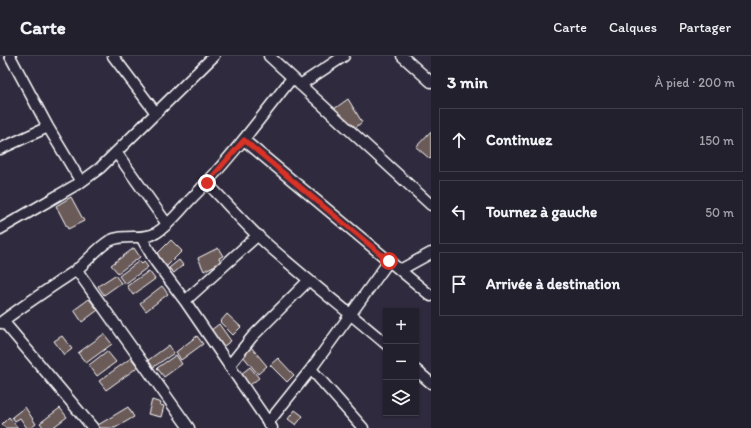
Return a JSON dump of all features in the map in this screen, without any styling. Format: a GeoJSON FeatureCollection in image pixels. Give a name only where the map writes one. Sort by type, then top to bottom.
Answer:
{"type":"FeatureCollection","features":[{"type":"Feature","properties":{"kind":"street"},"geometry":{"type":"LineString","coordinates":[[10,56],[48,127],[81,182]]}},
{"type":"Feature","properties":{"kind":"street"},"geometry":{"type":"LineString","coordinates":[[113,56],[156,113]]}},
{"type":"Feature","properties":{"kind":"street"},"geometry":{"type":"LineString","coordinates":[[0,229],[81,182],[100,168],[214,56]]}},
{"type":"Feature","properties":{"kind":"street"},"geometry":{"type":"LineString","coordinates":[[269,56],[431,205]]}},
{"type":"Feature","properties":{"kind":"street"},"geometry":{"type":"LineString","coordinates":[[93,428],[1,322],[76,269],[110,241],[119,238],[149,236],[167,224],[207,183],[296,82],[344,56]]}},
{"type":"Feature","properties":{"kind":"street"},"geometry":{"type":"LineString","coordinates":[[402,56],[431,82]]}},
{"type":"Feature","properties":{"kind":"street"},"geometry":{"type":"LineString","coordinates":[[0,149],[48,127]]}},
{"type":"Feature","properties":{"kind":"street"},"geometry":{"type":"LineString","coordinates":[[244,140],[431,296]]}},
{"type":"Feature","properties":{"kind":"street"},"geometry":{"type":"LineString","coordinates":[[116,152],[167,224]]}},
{"type":"Feature","properties":{"kind":"street"},"geometry":{"type":"LineString","coordinates":[[207,183],[258,235],[309,280],[383,341]]}},
{"type":"Feature","properties":{"kind":"street"},"geometry":{"type":"LineString","coordinates":[[185,301],[258,235]]}},
{"type":"Feature","properties":{"kind":"street"},"geometry":{"type":"LineString","coordinates":[[141,237],[155,262],[185,301],[270,425],[389,261]]}},
{"type":"Feature","properties":{"kind":"street"},"geometry":{"type":"LineString","coordinates":[[400,270],[431,253]]}},
{"type":"Feature","properties":{"kind":"street"},"geometry":{"type":"LineString","coordinates":[[76,269],[189,428]]}},
{"type":"Feature","properties":{"kind":"street"},"geometry":{"type":"LineString","coordinates":[[229,366],[252,337],[309,280]]}},
{"type":"Feature","properties":{"kind":"street"},"geometry":{"type":"LineString","coordinates":[[311,369],[363,428]]}},
{"type":"Feature","properties":{"kind":"street"},"geometry":{"type":"LineString","coordinates":[[419,373],[431,383]]}},
{"type":"Feature","properties":{"kind":"building"},"geometry":{"type":"Polygon","coordinates":[[[348,99],[362,122],[355,128],[334,109],[348,99]]]}},
{"type":"Feature","properties":{"kind":"building"},"geometry":{"type":"Polygon","coordinates":[[[431,131],[431,158],[430,159],[416,147],[431,131]]]}},
{"type":"Feature","properties":{"kind":"building"},"geometry":{"type":"Polygon","coordinates":[[[71,197],[84,221],[68,229],[56,206],[71,197]]]}},
{"type":"Feature","properties":{"kind":"building"},"geometry":{"type":"Polygon","coordinates":[[[171,240],[182,251],[165,268],[154,257],[171,240]]]}},
{"type":"Feature","properties":{"kind":"building"},"geometry":{"type":"Polygon","coordinates":[[[134,248],[140,257],[118,273],[111,265],[134,248]]]}},
{"type":"Feature","properties":{"kind":"building"},"geometry":{"type":"Polygon","coordinates":[[[218,248],[223,256],[219,258],[221,262],[204,271],[198,258],[218,248]]]}},
{"type":"Feature","properties":{"kind":"building"},"geometry":{"type":"Polygon","coordinates":[[[179,260],[183,265],[174,273],[169,268],[179,260]]]}},
{"type":"Feature","properties":{"kind":"building"},"geometry":{"type":"Polygon","coordinates":[[[139,261],[142,264],[144,262],[148,267],[125,284],[119,276],[139,261]]]}},
{"type":"Feature","properties":{"kind":"building"},"geometry":{"type":"Polygon","coordinates":[[[149,271],[155,279],[133,295],[127,286],[149,271]]]}},
{"type":"Feature","properties":{"kind":"building"},"geometry":{"type":"Polygon","coordinates":[[[115,275],[121,283],[104,295],[98,286],[115,275]]]}},
{"type":"Feature","properties":{"kind":"building"},"geometry":{"type":"Polygon","coordinates":[[[162,286],[168,294],[146,311],[140,303],[162,286]]]}},
{"type":"Feature","properties":{"kind":"building"},"geometry":{"type":"Polygon","coordinates":[[[89,299],[98,310],[82,322],[74,310],[89,299]]]}},
{"type":"Feature","properties":{"kind":"building"},"geometry":{"type":"Polygon","coordinates":[[[227,314],[241,327],[233,335],[220,322],[227,314]]]}},
{"type":"Feature","properties":{"kind":"building"},"geometry":{"type":"Polygon","coordinates":[[[219,324],[231,341],[221,348],[210,331],[219,324]]]}},
{"type":"Feature","properties":{"kind":"building"},"geometry":{"type":"Polygon","coordinates":[[[104,334],[112,344],[86,363],[78,353],[104,334]]]}},
{"type":"Feature","properties":{"kind":"building"},"geometry":{"type":"Polygon","coordinates":[[[62,336],[72,349],[64,355],[54,341],[62,336]]]}},
{"type":"Feature","properties":{"kind":"building"},"geometry":{"type":"Polygon","coordinates":[[[197,336],[203,344],[181,360],[176,352],[197,336]]]}},
{"type":"Feature","properties":{"kind":"building"},"geometry":{"type":"Polygon","coordinates":[[[169,345],[174,353],[152,368],[147,361],[169,345]]]}},
{"type":"Feature","properties":{"kind":"building"},"geometry":{"type":"Polygon","coordinates":[[[251,347],[267,366],[258,374],[242,355],[251,347]]]}},
{"type":"Feature","properties":{"kind":"building"},"geometry":{"type":"Polygon","coordinates":[[[107,351],[116,362],[97,376],[89,365],[107,351]]]}},
{"type":"Feature","properties":{"kind":"building"},"geometry":{"type":"Polygon","coordinates":[[[176,355],[182,364],[164,377],[157,368],[176,355]]]}},
{"type":"Feature","properties":{"kind":"building"},"geometry":{"type":"Polygon","coordinates":[[[131,358],[138,367],[106,390],[99,381],[131,358]]]}},
{"type":"Feature","properties":{"kind":"building"},"geometry":{"type":"Polygon","coordinates":[[[278,358],[294,375],[287,382],[270,365],[278,358]]]}},
{"type":"Feature","properties":{"kind":"building"},"geometry":{"type":"Polygon","coordinates":[[[250,367],[259,378],[250,385],[241,374],[250,367]]]}},
{"type":"Feature","properties":{"kind":"building"},"geometry":{"type":"Polygon","coordinates":[[[152,400],[161,403],[160,405],[164,406],[161,417],[148,414],[152,400]]]}},
{"type":"Feature","properties":{"kind":"building"},"geometry":{"type":"Polygon","coordinates":[[[25,407],[36,424],[31,428],[27,428],[20,418],[15,421],[12,417],[25,407]]]}},
{"type":"Feature","properties":{"kind":"building"},"geometry":{"type":"Polygon","coordinates":[[[128,407],[134,417],[115,428],[100,428],[98,425],[128,407]]]}},
{"type":"Feature","properties":{"kind":"building"},"geometry":{"type":"Polygon","coordinates":[[[60,408],[67,417],[52,428],[44,428],[40,423],[60,408]]]}},
{"type":"Feature","properties":{"kind":"building"},"geometry":{"type":"Polygon","coordinates":[[[295,410],[303,416],[296,425],[288,419],[295,410]]]}},
{"type":"Feature","properties":{"kind":"building"},"geometry":{"type":"Polygon","coordinates":[[[9,417],[18,428],[5,428],[2,424],[9,417]]]}},
{"type":"Feature","properties":{"kind":"route"},"geometry":{"type":"LineString","coordinates":[[207,183],[244,140],[389,261]]}}]}
